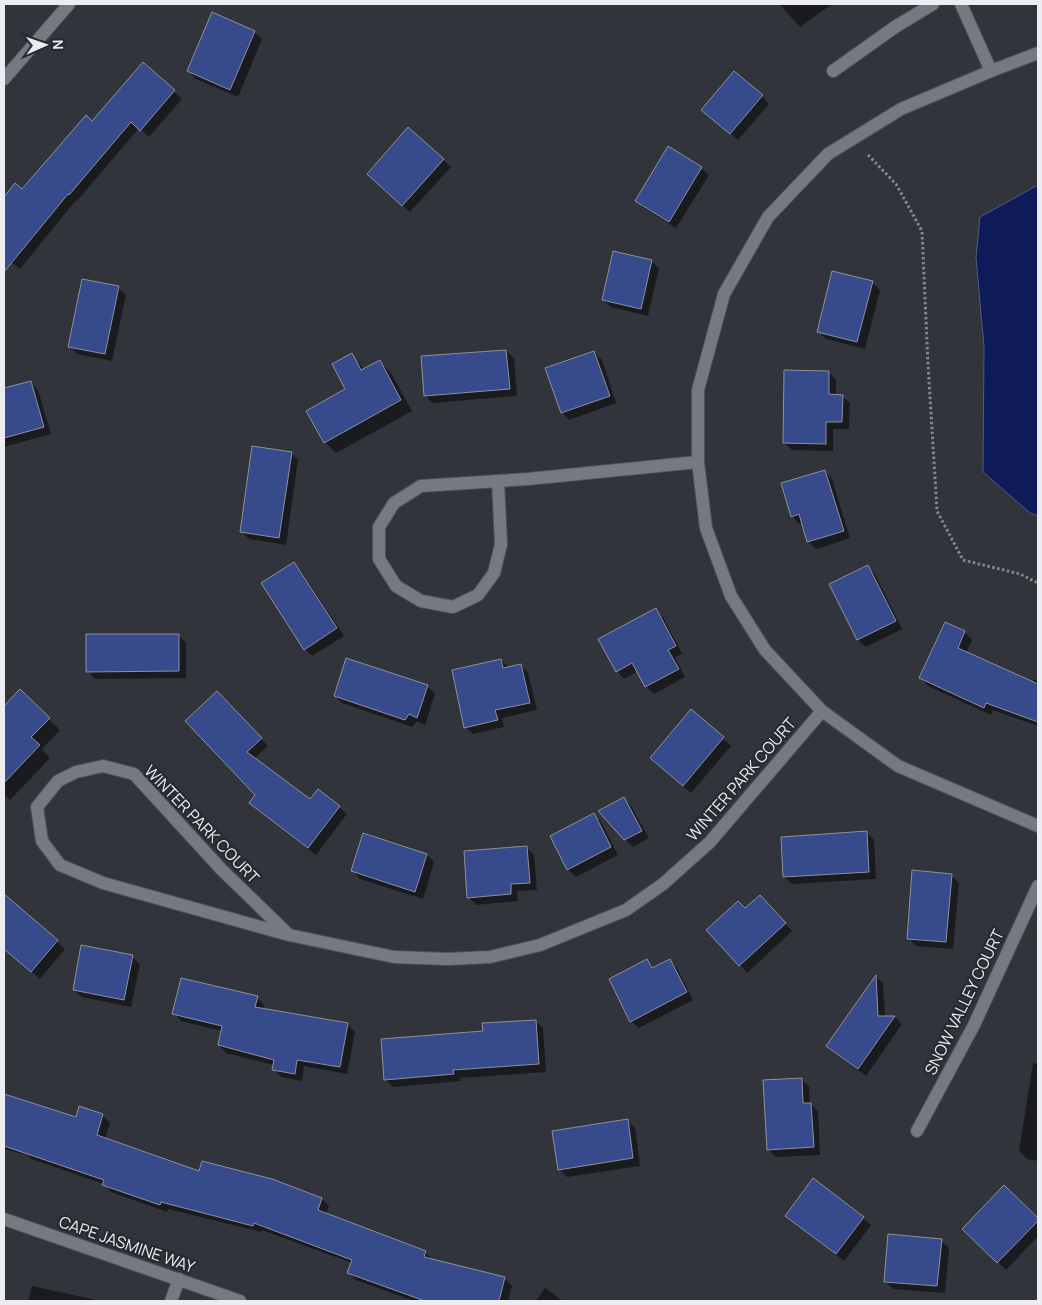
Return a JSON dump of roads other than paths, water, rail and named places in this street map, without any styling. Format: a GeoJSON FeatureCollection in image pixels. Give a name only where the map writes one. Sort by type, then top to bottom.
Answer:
{"type":"FeatureCollection","features":[{"type":"Feature","properties":{"kind":"street"},"geometry":{"type":"LineString","coordinates":[[4,78],[69,4]]}},
{"type":"Feature","properties":{"kind":"street"},"geometry":{"type":"LineString","coordinates":[[833,71],[895,27],[933,4]]}},
{"type":"Feature","properties":{"kind":"street"},"geometry":{"type":"LineString","coordinates":[[961,4],[991,71]]}},
{"type":"Feature","properties":{"kind":"street"},"geometry":{"type":"LineString","coordinates":[[1038,53],[901,108],[828,154],[768,217],[724,294],[698,390],[698,462],[706,528],[731,596],[765,650],[822,711],[898,766],[1038,826]]}},
{"type":"Feature","properties":{"kind":"street"},"geometry":{"type":"LineString","coordinates":[[498,481],[501,544],[494,573],[478,595],[453,607],[421,601],[396,586],[379,559],[379,527],[394,503],[421,486],[498,481],[698,462]]}},
{"type":"Feature","properties":{"kind":"street","name":"WINTER PARK COURT"},"geometry":{"type":"LineString","coordinates":[[289,935],[221,869],[134,774],[103,766],[76,772],[58,782],[37,807],[42,841],[60,865],[103,884],[289,935],[394,957],[448,959],[490,956],[540,945],[626,910],[663,884],[710,842],[822,711]]}},
{"type":"Feature","properties":{"kind":"street","name":"SNOW VALLEY COURT"},"geometry":{"type":"LineString","coordinates":[[917,1131],[974,1025],[1038,886]]}},
{"type":"Feature","properties":{"kind":"street","name":"CAPE JASMINE WAY"},"geometry":{"type":"LineString","coordinates":[[4,1219],[240,1301]]}},
{"type":"Feature","properties":{"kind":"street"},"geometry":{"type":"LineString","coordinates":[[171,1301],[179,1279]]}}]}
